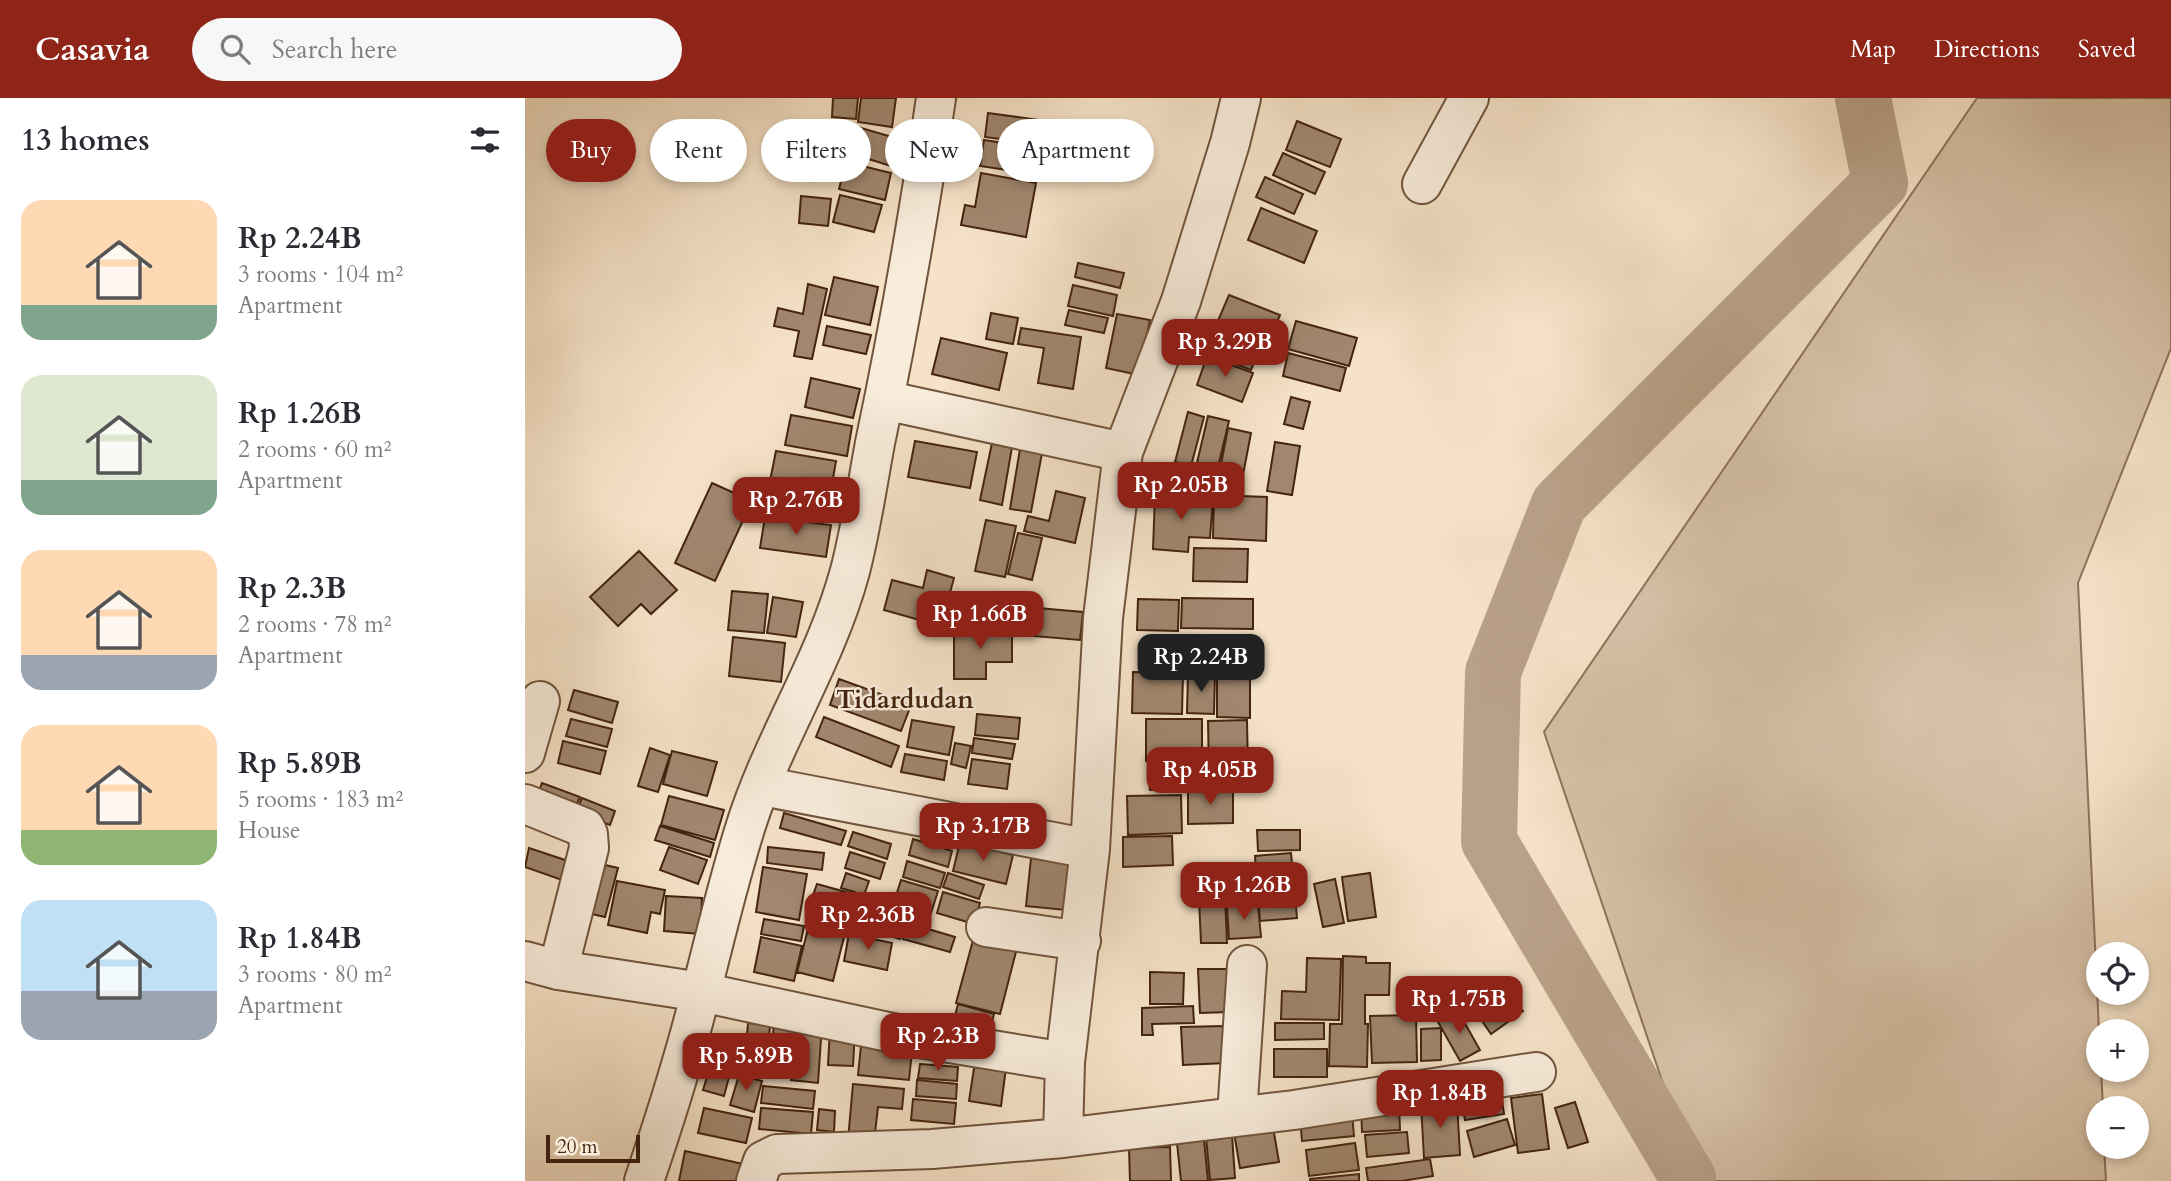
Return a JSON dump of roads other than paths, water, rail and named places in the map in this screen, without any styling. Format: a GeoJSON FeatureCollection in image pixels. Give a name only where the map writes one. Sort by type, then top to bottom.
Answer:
{"type":"FeatureCollection","features":[{"type":"Feature","properties":{"kind":"street"},"geometry":{"type":"LineString","coordinates":[[644,1181],[701,992],[747,821],[820,658],[849,573],[862,520],[919,212],[936,98]]}},
{"type":"Feature","properties":{"kind":"street"},"geometry":{"type":"LineString","coordinates":[[1063,1138],[1065,1062],[1090,849],[1103,618],[1123,452],[1181,300],[1230,143],[1241,98]]}},
{"type":"Feature","properties":{"kind":"street"},"geometry":{"type":"LineString","coordinates":[[1422,184],[1469,98]]}},
{"type":"Feature","properties":{"kind":"street"},"geometry":{"type":"LineString","coordinates":[[884,400],[1123,452]]}},
{"type":"Feature","properties":{"kind":"street"},"geometry":{"type":"LineString","coordinates":[[525,753],[540,701]]}},
{"type":"Feature","properties":{"kind":"street"},"geometry":{"type":"LineString","coordinates":[[762,786],[1090,849]]}},
{"type":"Feature","properties":{"kind":"street"},"geometry":{"type":"LineString","coordinates":[[525,804],[585,828],[589,834],[589,848],[541,966],[701,992],[907,1036],[1065,1062]]}},
{"type":"Feature","properties":{"kind":"street"},"geometry":{"type":"LineString","coordinates":[[986,927],[1080,942]]}},
{"type":"Feature","properties":{"kind":"street"},"geometry":{"type":"LineString","coordinates":[[1237,1115],[1247,965]]}},
{"type":"Feature","properties":{"kind":"street"},"geometry":{"type":"LineString","coordinates":[[756,1181],[763,1161],[776,1154],[932,1149],[1063,1138],[1294,1110],[1536,1072]]}},
{"type":"Feature","properties":{"kind":"waterway"},"geometry":{"type":"LineString","coordinates":[[1688,1181],[1489,841],[1493,672],[1559,504],[1880,183],[1863,98]]}},
{"type":"Feature","properties":{"kind":"district","name":"Tidardudan"},"geometry":{"type":"Point","coordinates":[905,699]}}]}
